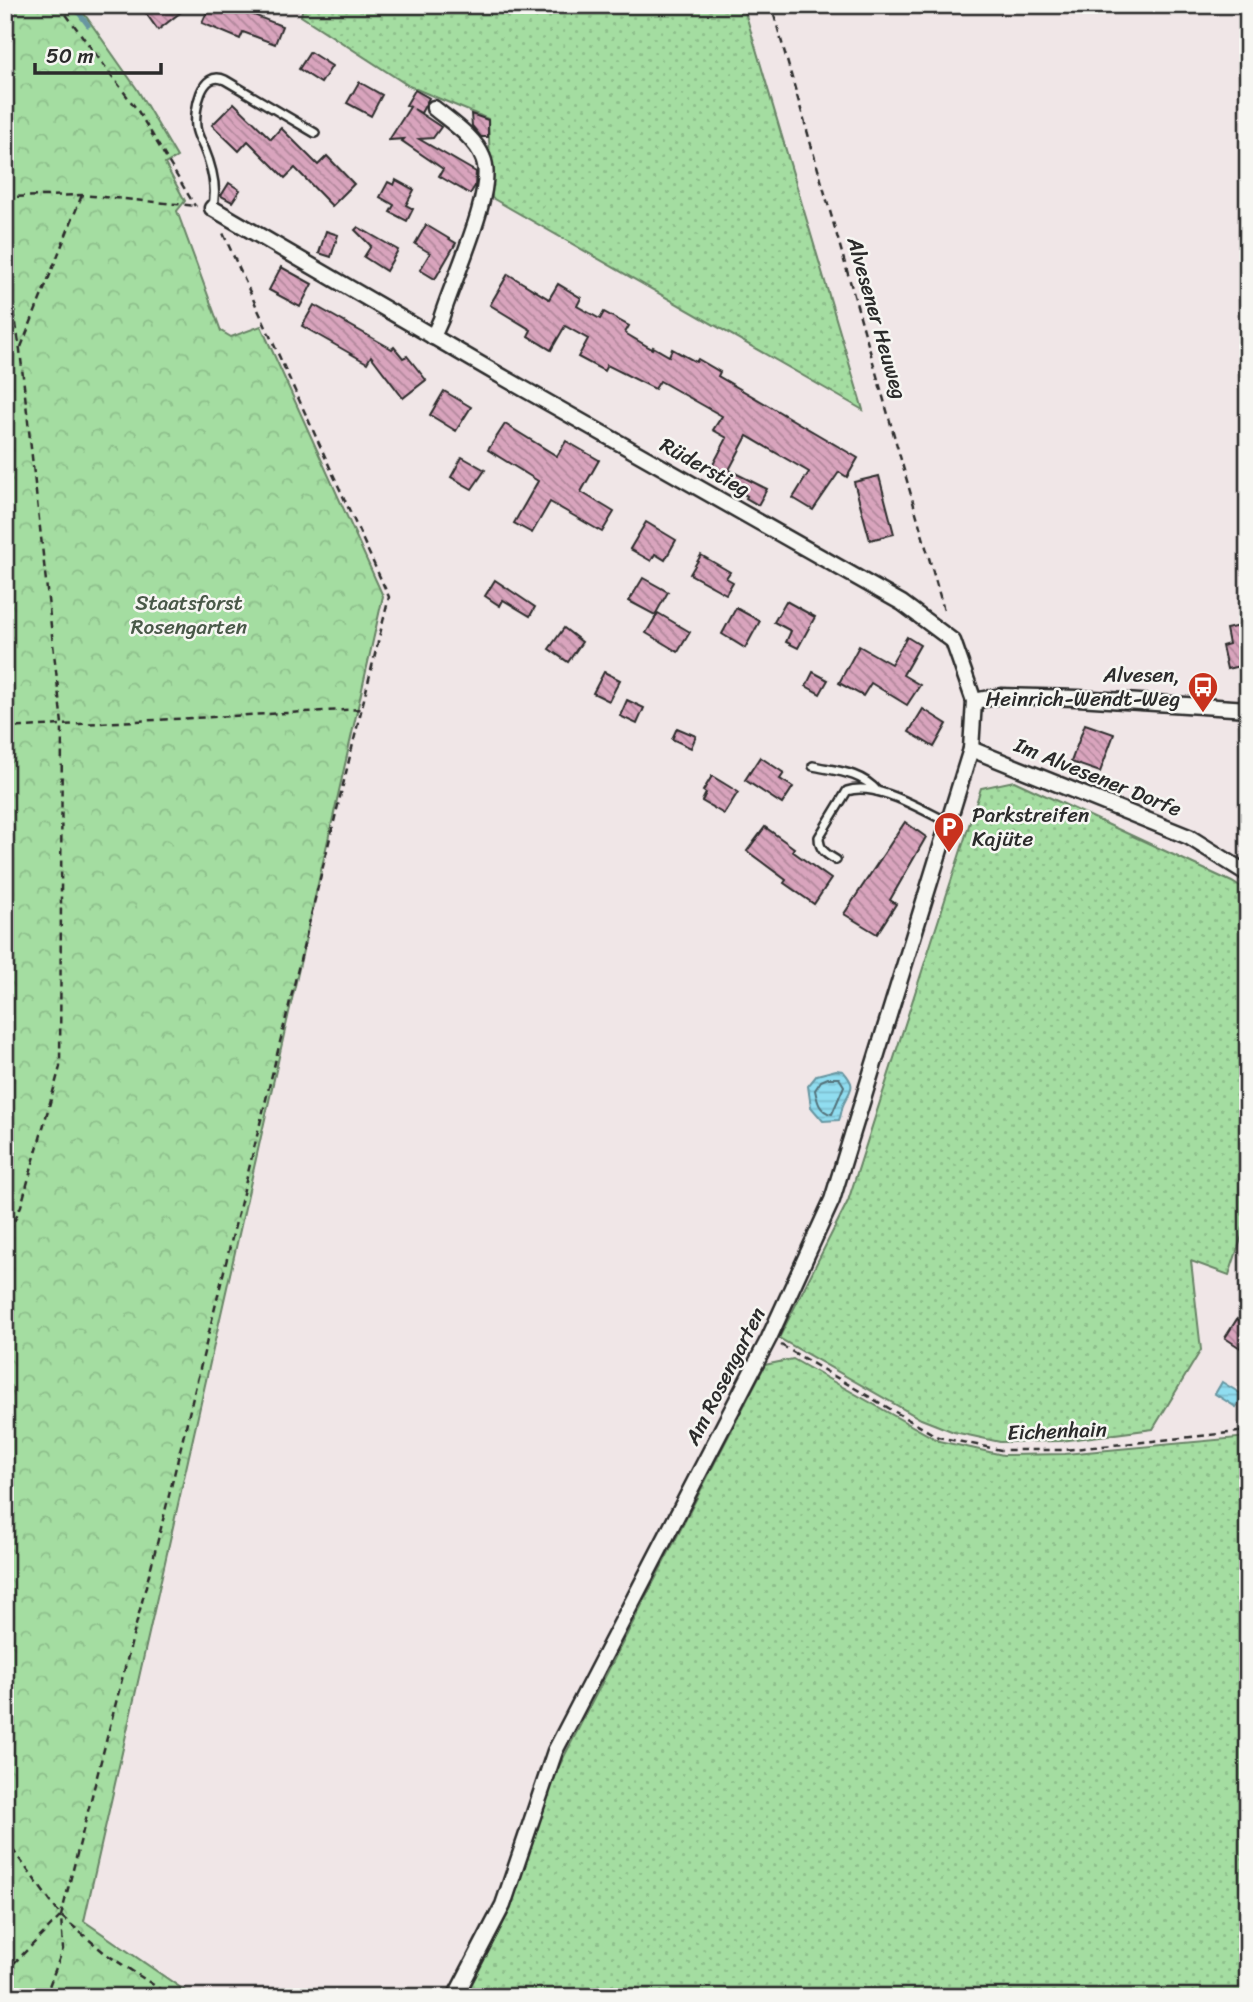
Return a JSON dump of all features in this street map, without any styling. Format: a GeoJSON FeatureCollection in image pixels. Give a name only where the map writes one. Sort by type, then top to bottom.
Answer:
{"type":"FeatureCollection","features":[{"type":"Feature","properties":{"kind":"street"},"geometry":{"type":"LineString","coordinates":[[433,337],[485,189],[485,162],[482,154],[463,131],[434,108]]}},
{"type":"Feature","properties":{"kind":"street","name":"Rüderstieg"},"geometry":{"type":"LineString","coordinates":[[212,208],[433,337],[902,603],[953,641],[974,701]]}},
{"type":"Feature","properties":{"kind":"street"},"geometry":{"type":"LineString","coordinates":[[971,749],[974,701],[1001,696],[1248,709]]}},
{"type":"Feature","properties":{"kind":"street","name":"Am Rosengarten"},"geometry":{"type":"LineString","coordinates":[[455,1997],[503,1905],[555,1751],[769,1338],[832,1200],[971,749]]}},
{"type":"Feature","properties":{"kind":"street","name":"Im Alvesener Dorfe"},"geometry":{"type":"LineString","coordinates":[[971,749],[1189,837],[1248,874]]}},
{"type":"Feature","properties":{"kind":"lane"},"geometry":{"type":"LineString","coordinates":[[212,208],[215,190],[196,124],[198,104],[205,85],[211,78],[225,80],[315,133]]}},
{"type":"Feature","properties":{"kind":"lane"},"geometry":{"type":"LineString","coordinates":[[813,766],[854,774],[871,784],[878,792]]}},
{"type":"Feature","properties":{"kind":"lane"},"geometry":{"type":"LineString","coordinates":[[836,860],[819,845],[821,832],[847,791],[853,789],[878,792],[948,822]]}},
{"type":"Feature","properties":{"kind":"path"},"geometry":{"type":"LineString","coordinates":[[60,5],[138,111],[195,206]]}},
{"type":"Feature","properties":{"kind":"path","name":"Alvesener Heuweg"},"geometry":{"type":"LineString","coordinates":[[767,5],[774,15],[945,614]]}},
{"type":"Feature","properties":{"kind":"path"},"geometry":{"type":"LineString","coordinates":[[20,350],[82,195]]}},
{"type":"Feature","properties":{"kind":"path"},"geometry":{"type":"LineString","coordinates":[[5,197],[82,195],[212,208],[389,597],[164,1515],[61,1916],[63,1949],[45,1997]]}},
{"type":"Feature","properties":{"kind":"path"},"geometry":{"type":"LineString","coordinates":[[5,252],[20,350],[62,724],[60,1067],[21,1206],[5,1242]]}},
{"type":"Feature","properties":{"kind":"path"},"geometry":{"type":"LineString","coordinates":[[5,728],[362,709]]}},
{"type":"Feature","properties":{"kind":"path","name":"Eichenhain"},"geometry":{"type":"LineString","coordinates":[[769,1338],[938,1437],[1001,1450],[1065,1450],[1248,1431]]}},
{"type":"Feature","properties":{"kind":"path"},"geometry":{"type":"LineString","coordinates":[[5,1839],[61,1916],[106,1954],[173,1997]]}},
{"type":"Feature","properties":{"kind":"path"},"geometry":{"type":"LineString","coordinates":[[5,1972],[61,1916]]}},
{"type":"Feature","properties":{"kind":"green space","name":"Staatsforst Rosengarten"},"geometry":{"type":"Polygon","coordinates":[[[5,5],[78,5],[137,89],[177,157],[165,164],[185,201],[177,211],[221,331],[231,337],[261,326],[383,596],[84,1921],[194,1997],[5,1997],[5,5]]]}},
{"type":"Feature","properties":{"kind":"green space"},"geometry":{"type":"Polygon","coordinates":[[[303,5],[743,5],[863,410],[492,198],[488,119],[409,86],[301,16],[303,5]]]}},
{"type":"Feature","properties":{"kind":"green space"},"geometry":{"type":"Polygon","coordinates":[[[1014,781],[1232,882],[1248,892],[1248,1218],[1229,1275],[1191,1261],[1201,1350],[1153,1429],[1061,1441],[1000,1442],[954,1432],[921,1419],[779,1338],[848,1201],[981,788],[1014,781]]]}},
{"type":"Feature","properties":{"kind":"green space"},"geometry":{"type":"Polygon","coordinates":[[[793,1359],[939,1441],[1003,1455],[1065,1454],[1248,1437],[1248,1997],[465,1997],[510,1910],[552,1780],[765,1365],[793,1359]]]}},
{"type":"Feature","properties":{"kind":"water"},"geometry":{"type":"Polygon","coordinates":[[[843,1071],[851,1087],[839,1120],[823,1121],[811,1107],[808,1086],[817,1075],[843,1071]]]}},
{"type":"Feature","properties":{"kind":"water"},"geometry":{"type":"Polygon","coordinates":[[[1222,1382],[1243,1395],[1236,1407],[1215,1394],[1222,1382]]]}},
{"type":"Feature","properties":{"kind":"building"},"geometry":{"type":"Polygon","coordinates":[[[140,5],[190,5],[158,30],[140,5]]]}},
{"type":"Feature","properties":{"kind":"building"},"geometry":{"type":"Polygon","coordinates":[[[210,5],[228,5],[282,26],[275,44],[243,32],[240,39],[202,23],[210,5]]]}},
{"type":"Feature","properties":{"kind":"building"},"geometry":{"type":"Polygon","coordinates":[[[310,52],[332,66],[321,83],[299,69],[310,52]]]}},
{"type":"Feature","properties":{"kind":"building"},"geometry":{"type":"Polygon","coordinates":[[[359,82],[382,95],[371,116],[347,103],[359,82]]]}},
{"type":"Feature","properties":{"kind":"building"},"geometry":{"type":"Polygon","coordinates":[[[415,90],[429,98],[421,113],[414,109],[441,127],[433,138],[419,139],[476,172],[475,186],[470,194],[439,176],[443,169],[402,141],[404,139],[389,140],[410,107],[406,105],[415,90]]]}},
{"type":"Feature","properties":{"kind":"building"},"geometry":{"type":"Polygon","coordinates":[[[234,103],[271,139],[281,128],[318,165],[327,156],[354,184],[332,206],[295,168],[285,178],[248,141],[239,151],[212,125],[234,103]]]}},
{"type":"Feature","properties":{"kind":"building"},"geometry":{"type":"Polygon","coordinates":[[[471,114],[488,120],[488,137],[481,137],[472,126],[471,114]]]}},
{"type":"Feature","properties":{"kind":"building"},"geometry":{"type":"Polygon","coordinates":[[[396,180],[414,190],[406,205],[413,209],[407,221],[390,212],[394,205],[380,197],[388,182],[394,185],[396,180]]]}},
{"type":"Feature","properties":{"kind":"building"},"geometry":{"type":"Polygon","coordinates":[[[229,183],[240,190],[232,202],[221,196],[229,183]]]}},
{"type":"Feature","properties":{"kind":"building"},"geometry":{"type":"Polygon","coordinates":[[[426,225],[456,243],[435,279],[420,270],[430,253],[415,244],[426,225]]]}},
{"type":"Feature","properties":{"kind":"building"},"geometry":{"type":"Polygon","coordinates":[[[358,227],[398,250],[386,271],[364,257],[371,246],[355,230],[358,227]]]}},
{"type":"Feature","properties":{"kind":"building"},"geometry":{"type":"Polygon","coordinates":[[[326,231],[338,235],[331,257],[319,253],[326,231]]]}},
{"type":"Feature","properties":{"kind":"building"},"geometry":{"type":"Polygon","coordinates":[[[281,267],[312,284],[300,307],[269,290],[281,267]]]}},
{"type":"Feature","properties":{"kind":"building"},"geometry":{"type":"Polygon","coordinates":[[[508,274],[549,299],[558,284],[581,298],[577,306],[600,319],[604,312],[629,326],[625,333],[652,349],[653,347],[669,356],[672,349],[696,362],[698,359],[720,372],[718,376],[858,458],[847,477],[839,472],[813,510],[793,498],[809,472],[747,436],[729,470],[767,489],[758,505],[708,474],[727,438],[713,430],[722,416],[660,381],[655,389],[607,365],[604,371],[578,357],[588,339],[565,326],[551,350],[528,336],[531,330],[490,305],[508,274]]]}},
{"type":"Feature","properties":{"kind":"building"},"geometry":{"type":"Polygon","coordinates":[[[314,305],[392,349],[394,347],[403,358],[407,356],[426,380],[403,398],[371,356],[367,363],[302,326],[314,305]]]}},
{"type":"Feature","properties":{"kind":"building"},"geometry":{"type":"Polygon","coordinates":[[[444,391],[471,407],[456,431],[430,415],[444,391]]]}},
{"type":"Feature","properties":{"kind":"building"},"geometry":{"type":"Polygon","coordinates":[[[505,424],[557,456],[566,441],[599,460],[581,492],[614,512],[602,532],[550,502],[532,533],[514,523],[538,481],[488,450],[505,424]]]}},
{"type":"Feature","properties":{"kind":"building"},"geometry":{"type":"Polygon","coordinates":[[[462,457],[485,470],[472,489],[451,477],[462,457]]]}},
{"type":"Feature","properties":{"kind":"building"},"geometry":{"type":"Polygon","coordinates":[[[879,476],[894,534],[870,540],[854,482],[879,476]]]}},
{"type":"Feature","properties":{"kind":"building"},"geometry":{"type":"Polygon","coordinates":[[[646,522],[676,540],[665,560],[655,554],[651,561],[630,549],[646,522]]]}},
{"type":"Feature","properties":{"kind":"building"},"geometry":{"type":"Polygon","coordinates":[[[701,555],[730,572],[726,578],[733,582],[726,594],[690,574],[701,555]]]}},
{"type":"Feature","properties":{"kind":"building"},"geometry":{"type":"Polygon","coordinates":[[[643,578],[668,592],[655,615],[629,601],[643,578]]]}},
{"type":"Feature","properties":{"kind":"building"},"geometry":{"type":"Polygon","coordinates":[[[495,580],[535,607],[530,616],[503,600],[500,606],[485,596],[495,580]]]}},
{"type":"Feature","properties":{"kind":"building"},"geometry":{"type":"Polygon","coordinates":[[[786,601],[815,617],[798,648],[786,642],[791,631],[774,622],[786,601]]]}},
{"type":"Feature","properties":{"kind":"building"},"geometry":{"type":"Polygon","coordinates":[[[736,608],[760,621],[745,648],[722,634],[736,608]]]}},
{"type":"Feature","properties":{"kind":"building"},"geometry":{"type":"Polygon","coordinates":[[[658,613],[690,632],[678,652],[646,633],[658,613]]]}},
{"type":"Feature","properties":{"kind":"building"},"geometry":{"type":"Polygon","coordinates":[[[1248,624],[1248,664],[1227,669],[1222,646],[1229,644],[1226,629],[1248,624]]]}},
{"type":"Feature","properties":{"kind":"building"},"geometry":{"type":"Polygon","coordinates":[[[564,628],[582,642],[568,662],[549,649],[564,628]]]}},
{"type":"Feature","properties":{"kind":"building"},"geometry":{"type":"Polygon","coordinates":[[[907,637],[920,645],[903,675],[920,685],[907,705],[871,683],[863,696],[839,683],[859,646],[891,664],[907,637]]]}},
{"type":"Feature","properties":{"kind":"building"},"geometry":{"type":"Polygon","coordinates":[[[604,672],[620,680],[609,701],[593,693],[604,672]]]}},
{"type":"Feature","properties":{"kind":"building"},"geometry":{"type":"Polygon","coordinates":[[[813,672],[828,680],[820,694],[806,686],[813,672]]]}},
{"type":"Feature","properties":{"kind":"building"},"geometry":{"type":"Polygon","coordinates":[[[627,700],[644,708],[637,724],[620,716],[627,700]]]}},
{"type":"Feature","properties":{"kind":"building"},"geometry":{"type":"Polygon","coordinates":[[[923,709],[947,724],[934,747],[909,732],[923,709]]]}},
{"type":"Feature","properties":{"kind":"building"},"geometry":{"type":"Polygon","coordinates":[[[1085,724],[1114,734],[1100,772],[1071,762],[1085,724]]]}},
{"type":"Feature","properties":{"kind":"building"},"geometry":{"type":"Polygon","coordinates":[[[677,728],[696,736],[691,748],[672,739],[677,728]]]}},
{"type":"Feature","properties":{"kind":"building"},"geometry":{"type":"Polygon","coordinates":[[[760,757],[784,773],[780,779],[793,787],[782,804],[745,780],[760,757]]]}},
{"type":"Feature","properties":{"kind":"building"},"geometry":{"type":"Polygon","coordinates":[[[712,776],[738,792],[724,814],[702,801],[706,793],[703,791],[712,776]]]}},
{"type":"Feature","properties":{"kind":"building"},"geometry":{"type":"Polygon","coordinates":[[[905,822],[926,837],[890,900],[896,904],[877,934],[844,914],[905,822]]]}},
{"type":"Feature","properties":{"kind":"building"},"geometry":{"type":"Polygon","coordinates":[[[765,827],[794,848],[792,851],[831,879],[814,904],[784,883],[786,880],[747,851],[765,827]]]}},
{"type":"Feature","properties":{"kind":"building"},"geometry":{"type":"Polygon","coordinates":[[[1237,1319],[1248,1326],[1248,1353],[1225,1338],[1237,1319]]]}},
{"type":"Feature","properties":{"kind":"waterway"},"geometry":{"type":"LineString","coordinates":[[73,5],[88,25]]}},
{"type":"Feature","properties":{"kind":"place","name":"Alvesen, Heinrich-Wendt-Weg"},"geometry":{"type":"Point","coordinates":[1203,714]}},
{"type":"Feature","properties":{"kind":"place","name":"Parkstreifen Kajüte"},"geometry":{"type":"Point","coordinates":[949,854]}}]}
